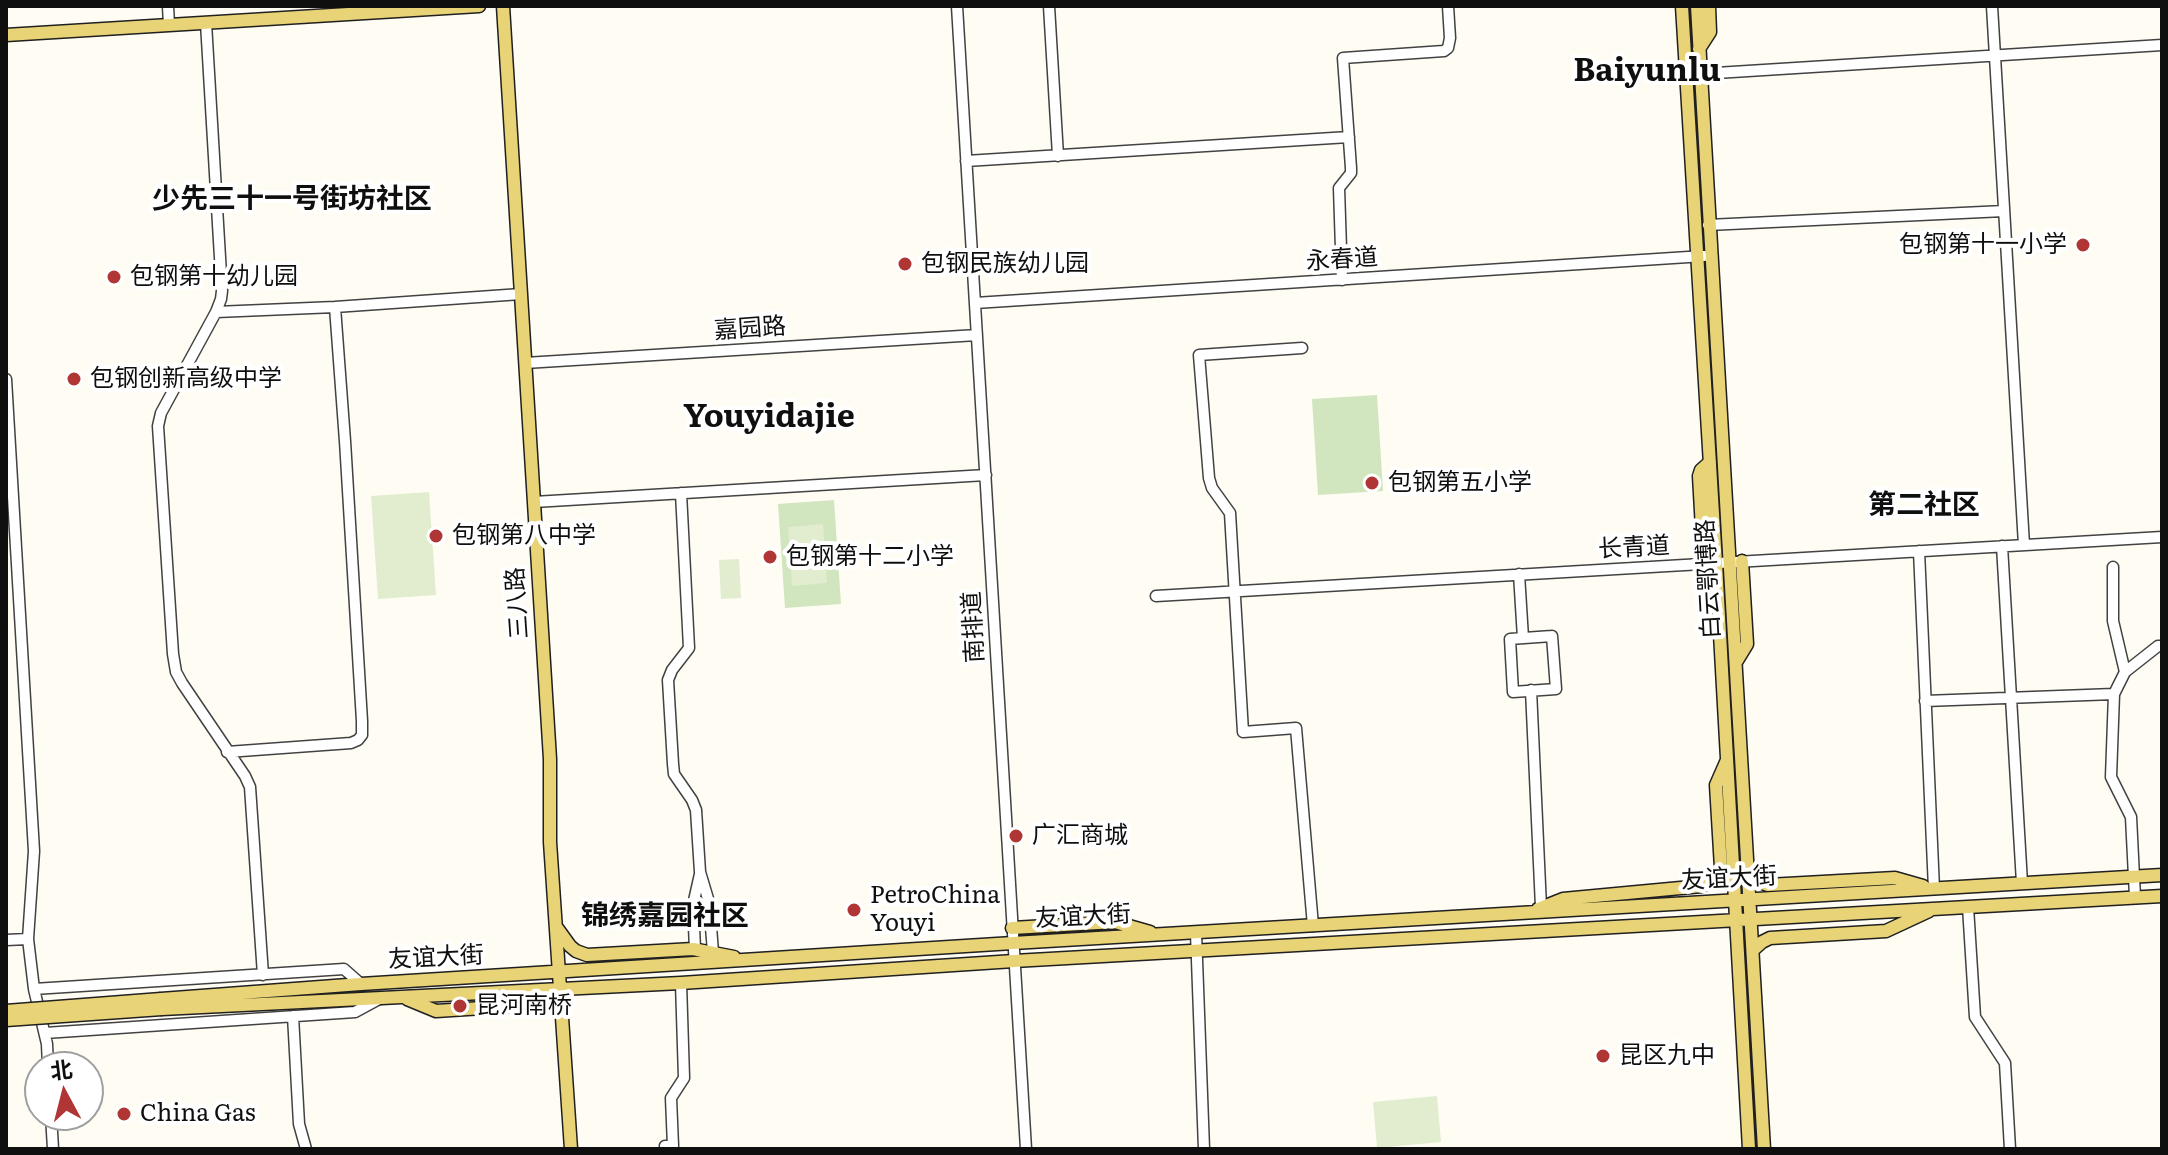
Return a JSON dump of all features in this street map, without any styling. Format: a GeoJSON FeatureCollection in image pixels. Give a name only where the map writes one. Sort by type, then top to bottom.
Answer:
{"type":"FeatureCollection","features":[{"type":"Feature","properties":{"kind":"main road"},"geometry":{"type":"LineString","coordinates":[[6,35],[206,23],[291,12],[479,6]]}},
{"type":"Feature","properties":{"kind":"main road","name":"三八路"},"geometry":{"type":"LineString","coordinates":[[503,6],[550,759],[550,842],[571,1149]]}},
{"type":"Feature","properties":{"kind":"main road","name":"白云鄂博路"},"geometry":{"type":"LineString","coordinates":[[1682,6],[1704,256],[1747,644],[1736,662],[1764,1149]]}},
{"type":"Feature","properties":{"kind":"main road","name":"白云鄂博路"},"geometry":{"type":"LineString","coordinates":[[1697,6],[1708,225],[1704,256],[1710,462],[1699,476],[1727,759],[1749,1149]]}},
{"type":"Feature","properties":{"kind":"main road"},"geometry":{"type":"LineString","coordinates":[[1699,49],[1710,32],[1709,6]]}},
{"type":"Feature","properties":{"kind":"main road"},"geometry":{"type":"LineString","coordinates":[[1527,913],[1563,899],[1702,886],[1715,879],[1721,868],[1716,785],[1727,759]]}},
{"type":"Feature","properties":{"kind":"main road"},"geometry":{"type":"LineString","coordinates":[[1748,867],[1754,880],[1768,885],[1895,878],[1934,889]]}},
{"type":"Feature","properties":{"kind":"main road","name":"友谊大街"},"geometry":{"type":"LineString","coordinates":[[6,1020],[361,984],[2162,875]]}},
{"type":"Feature","properties":{"kind":"main road","name":"友谊大街"},"geometry":{"type":"LineString","coordinates":[[6,1011],[404,998],[2162,896]]}},
{"type":"Feature","properties":{"kind":"main road"},"geometry":{"type":"LineString","coordinates":[[1753,950],[1762,942],[1777,937],[1886,931],[1935,909]]}},
{"type":"Feature","properties":{"kind":"main road"},"geometry":{"type":"LineString","coordinates":[[1012,928],[1115,922],[1161,935]]}},
{"type":"Feature","properties":{"kind":"main road"},"geometry":{"type":"LineString","coordinates":[[556,927],[570,946],[587,955],[695,949],[748,960]]}},
{"type":"Feature","properties":{"kind":"main road"},"geometry":{"type":"LineString","coordinates":[[404,998],[436,1011],[561,1003]]}},
{"type":"Feature","properties":{"kind":"street"},"geometry":{"type":"LineString","coordinates":[[168,6],[169,25]]}},
{"type":"Feature","properties":{"kind":"street","name":"南排道"},"geometry":{"type":"LineString","coordinates":[[957,6],[1026,1149]]}},
{"type":"Feature","properties":{"kind":"street"},"geometry":{"type":"LineString","coordinates":[[1049,6],[1058,156]]}},
{"type":"Feature","properties":{"kind":"street"},"geometry":{"type":"LineString","coordinates":[[1342,280],[1338,194],[1341,183],[1351,173],[1343,58],[1444,51],[1450,38],[1448,6]]}},
{"type":"Feature","properties":{"kind":"street"},"geometry":{"type":"LineString","coordinates":[[1992,6],[2024,545]]}},
{"type":"Feature","properties":{"kind":"street"},"geometry":{"type":"LineString","coordinates":[[206,23],[222,291],[220,304],[161,413],[158,435],[174,663],[182,683],[250,787],[263,975]]}},
{"type":"Feature","properties":{"kind":"street"},"geometry":{"type":"LineString","coordinates":[[1700,74],[2162,45]]}},
{"type":"Feature","properties":{"kind":"street"},"geometry":{"type":"LineString","coordinates":[[966,161],[1349,137]]}},
{"type":"Feature","properties":{"kind":"street"},"geometry":{"type":"LineString","coordinates":[[1708,225],[2004,211]]}},
{"type":"Feature","properties":{"kind":"street","name":"永春道"},"geometry":{"type":"LineString","coordinates":[[975,303],[1704,256]]}},
{"type":"Feature","properties":{"kind":"street"},"geometry":{"type":"LineString","coordinates":[[216,312],[521,294]]}},
{"type":"Feature","properties":{"kind":"street"},"geometry":{"type":"LineString","coordinates":[[227,752],[351,743],[362,735],[335,307]]}},
{"type":"Feature","properties":{"kind":"street","name":"嘉园路"},"geometry":{"type":"LineString","coordinates":[[525,363],[977,335]]}},
{"type":"Feature","properties":{"kind":"street"},"geometry":{"type":"LineString","coordinates":[[1302,348],[1199,355],[1209,478],[1214,492],[1230,513],[1243,732],[1296,728],[1313,926]]}},
{"type":"Feature","properties":{"kind":"street"},"geometry":{"type":"LineString","coordinates":[[6,379],[9,488],[34,851],[28,939],[47,1051]]}},
{"type":"Feature","properties":{"kind":"street"},"geometry":{"type":"LineString","coordinates":[[534,502],[986,475]]}},
{"type":"Feature","properties":{"kind":"street"},"geometry":{"type":"LineString","coordinates":[[681,493],[689,648],[669,674],[673,770],[695,806],[700,872],[709,902],[713,952]]}},
{"type":"Feature","properties":{"kind":"street","name":"长青道"},"geometry":{"type":"LineString","coordinates":[[1156,596],[2162,537]]}},
{"type":"Feature","properties":{"kind":"street"},"geometry":{"type":"LineString","coordinates":[[2002,546],[2022,883]]}},
{"type":"Feature","properties":{"kind":"street"},"geometry":{"type":"LineString","coordinates":[[1919,551],[1934,889]]}},
{"type":"Feature","properties":{"kind":"street"},"geometry":{"type":"LineString","coordinates":[[2113,567],[2113,621],[2125,672]]}},
{"type":"Feature","properties":{"kind":"street"},"geometry":{"type":"LineString","coordinates":[[1519,574],[1523,638]]}},
{"type":"Feature","properties":{"kind":"street"},"geometry":{"type":"LineString","coordinates":[[1552,636],[1556,689],[1531,690],[1513,692],[1510,639],[1552,636]]}},
{"type":"Feature","properties":{"kind":"street"},"geometry":{"type":"LineString","coordinates":[[2135,897],[2131,817],[2111,777],[2114,694],[2125,672],[2162,646]]}},
{"type":"Feature","properties":{"kind":"street"},"geometry":{"type":"LineString","coordinates":[[1531,690],[1541,907]]}},
{"type":"Feature","properties":{"kind":"street"},"geometry":{"type":"LineString","coordinates":[[1925,701],[2114,694]]}},
{"type":"Feature","properties":{"kind":"street"},"geometry":{"type":"LineString","coordinates":[[695,949],[693,905],[700,872]]}},
{"type":"Feature","properties":{"kind":"street"},"geometry":{"type":"LineString","coordinates":[[1968,907],[1975,1017],[2005,1063],[2010,1149]]}},
{"type":"Feature","properties":{"kind":"street"},"geometry":{"type":"LineString","coordinates":[[1196,933],[1204,1149]]}},
{"type":"Feature","properties":{"kind":"street"},"geometry":{"type":"LineString","coordinates":[[6,940],[28,939]]}},
{"type":"Feature","properties":{"kind":"street"},"geometry":{"type":"LineString","coordinates":[[34,989],[344,969],[361,984]]}},
{"type":"Feature","properties":{"kind":"street"},"geometry":{"type":"LineString","coordinates":[[666,1149],[665,1146],[673,1146],[671,1098],[684,1078],[681,983]]}},
{"type":"Feature","properties":{"kind":"street"},"geometry":{"type":"LineString","coordinates":[[45,1033],[355,1012],[379,999]]}},
{"type":"Feature","properties":{"kind":"street"},"geometry":{"type":"LineString","coordinates":[[293,1016],[299,1124],[306,1149]]}},
{"type":"Feature","properties":{"kind":"green space"},"geometry":{"type":"Polygon","coordinates":[[[1377,395],[1383,491],[1318,495],[1312,399],[1377,395]]]}},
{"type":"Feature","properties":{"kind":"green space"},"geometry":{"type":"Polygon","coordinates":[[[429,492],[436,595],[378,599],[371,496],[429,492]]]}},
{"type":"Feature","properties":{"kind":"green space"},"geometry":{"type":"Polygon","coordinates":[[[834,500],[841,604],[785,608],[778,504],[834,500]]]}},
{"type":"Feature","properties":{"kind":"green space"},"geometry":{"type":"Polygon","coordinates":[[[823,524],[827,583],[792,586],[788,527],[823,524]]]}},
{"type":"Feature","properties":{"kind":"green space"},"geometry":{"type":"Polygon","coordinates":[[[739,559],[741,598],[721,599],[719,560],[739,559]]]}},
{"type":"Feature","properties":{"kind":"green space"},"geometry":{"type":"Polygon","coordinates":[[[1437,1096],[1441,1142],[1377,1148],[1373,1102],[1437,1096]]]}},
{"type":"Feature","properties":{"kind":"place","name":"包钢第十一小学"},"geometry":{"type":"Point","coordinates":[2083,245]}},
{"type":"Feature","properties":{"kind":"place","name":"包钢民族幼儿园"},"geometry":{"type":"Point","coordinates":[905,264]}},
{"type":"Feature","properties":{"kind":"place","name":"包钢第十幼儿园"},"geometry":{"type":"Point","coordinates":[114,277]}},
{"type":"Feature","properties":{"kind":"place","name":"包钢创新高级中学"},"geometry":{"type":"Point","coordinates":[74,379]}},
{"type":"Feature","properties":{"kind":"place","name":"包钢第五小学"},"geometry":{"type":"Point","coordinates":[1372,483]}},
{"type":"Feature","properties":{"kind":"place","name":"包钢第八中学"},"geometry":{"type":"Point","coordinates":[436,536]}},
{"type":"Feature","properties":{"kind":"place","name":"包钢第十二小学"},"geometry":{"type":"Point","coordinates":[770,557]}},
{"type":"Feature","properties":{"kind":"place","name":"广汇商城"},"geometry":{"type":"Point","coordinates":[1016,836]}},
{"type":"Feature","properties":{"kind":"place","name":"PetroChina Youyi"},"geometry":{"type":"Point","coordinates":[854,910]}},
{"type":"Feature","properties":{"kind":"place","name":"昆河南桥"},"geometry":{"type":"Point","coordinates":[460,1006]}},
{"type":"Feature","properties":{"kind":"place","name":"昆区九中"},"geometry":{"type":"Point","coordinates":[1603,1056]}},
{"type":"Feature","properties":{"kind":"place","name":"China Gas"},"geometry":{"type":"Point","coordinates":[124,1114]}},
{"type":"Feature","properties":{"kind":"district","name":"Baiyunlu"},"geometry":{"type":"Point","coordinates":[1647,72]}},
{"type":"Feature","properties":{"kind":"district","name":"少先三十一号街坊社区"},"geometry":{"type":"Point","coordinates":[292,200]}},
{"type":"Feature","properties":{"kind":"district","name":"Youyidajie"},"geometry":{"type":"Point","coordinates":[769,418]}},
{"type":"Feature","properties":{"kind":"district","name":"第二社区"},"geometry":{"type":"Point","coordinates":[1924,506]}},
{"type":"Feature","properties":{"kind":"district","name":"锦绣嘉园社区"},"geometry":{"type":"Point","coordinates":[665,917]}}]}
